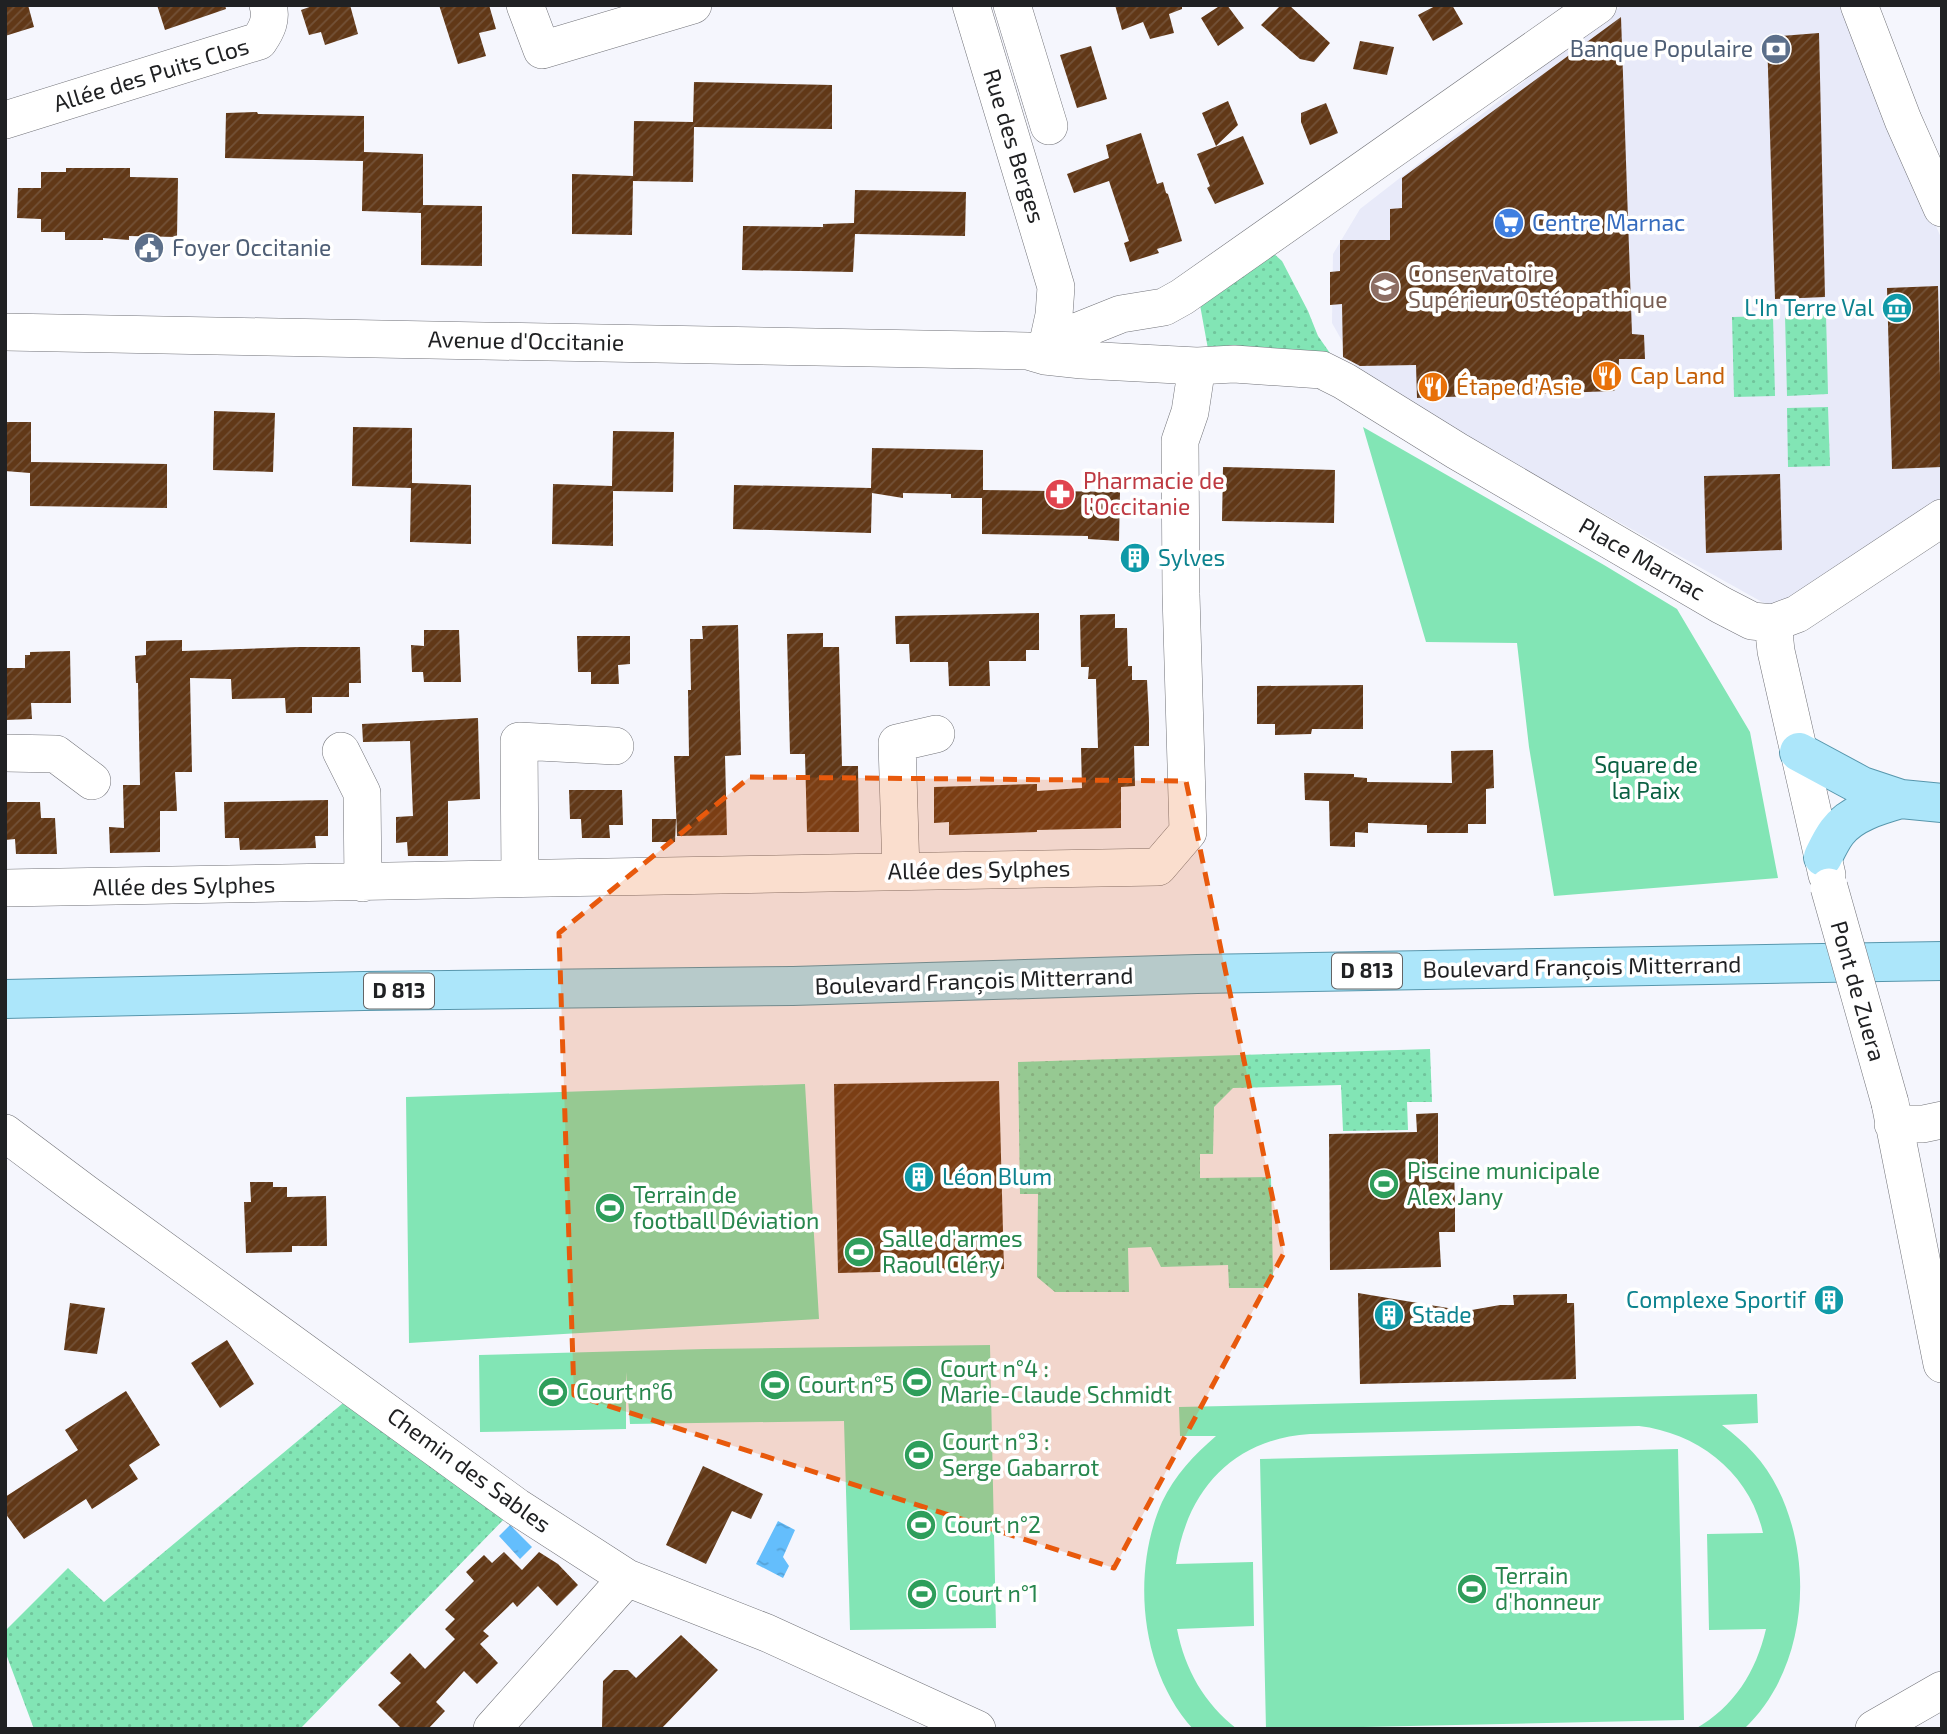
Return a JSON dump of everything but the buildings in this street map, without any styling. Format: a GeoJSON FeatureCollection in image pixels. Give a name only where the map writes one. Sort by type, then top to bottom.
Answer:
{"type":"FeatureCollection","features":[{"type":"Feature","properties":{"kind":"main road"},"geometry":{"type":"LineString","coordinates":[[1799,752],[1862,786],[1901,799],[1942,803]]}},
{"type":"Feature","properties":{"kind":"main road"},"geometry":{"type":"LineString","coordinates":[[1826,872],[1838,831],[1845,823],[1872,808],[1901,799]]}},
{"type":"Feature","properties":{"kind":"main road","name":"Boulevard François Mitterrand"},"geometry":{"type":"LineString","coordinates":[[5,999],[793,986],[1211,974],[1942,961]]}},
{"type":"Feature","properties":{"kind":"street","name":"Allée des Puits Clos"},"geometry":{"type":"LineString","coordinates":[[5,120],[259,41],[267,29],[271,14],[268,5]]}},
{"type":"Feature","properties":{"kind":"street"},"geometry":{"type":"LineString","coordinates":[[525,5],[542,50],[692,5]]}},
{"type":"Feature","properties":{"kind":"street","name":"Rue des Berges"},"geometry":{"type":"LineString","coordinates":[[971,5],[1056,287]]}},
{"type":"Feature","properties":{"kind":"street","name":"Rue des Berges"},"geometry":{"type":"LineString","coordinates":[[1012,5],[1049,126]]}},
{"type":"Feature","properties":{"kind":"street"},"geometry":{"type":"LineString","coordinates":[[1045,356],[1076,332],[1121,314],[1164,307],[1182,297],[1598,5]]}},
{"type":"Feature","properties":{"kind":"street"},"geometry":{"type":"LineString","coordinates":[[1859,5],[1903,120],[1942,208]]}},
{"type":"Feature","properties":{"kind":"street"},"geometry":{"type":"LineString","coordinates":[[1056,287],[1093,309],[1121,314]]}},
{"type":"Feature","properties":{"kind":"street"},"geometry":{"type":"LineString","coordinates":[[1045,356],[1054,315],[1056,287]]}},
{"type":"Feature","properties":{"kind":"street"},"geometry":{"type":"LineString","coordinates":[[1164,307],[1180,365]]}},
{"type":"Feature","properties":{"kind":"street","name":"Avenue d'Occitanie"},"geometry":{"type":"LineString","coordinates":[[7,326],[1028,351],[1045,356],[1082,360],[1180,365],[1234,363],[1322,370],[1344,381]]}},
{"type":"Feature","properties":{"kind":"street","name":"Allée des Sylphes"},"geometry":{"type":"LineString","coordinates":[[5,888],[1158,867],[1188,832],[1181,594],[1180,440],[1190,412],[1180,365]]}},
{"type":"Feature","properties":{"kind":"street","name":"Place Marnac"},"geometry":{"type":"LineString","coordinates":[[1344,381],[1457,451],[1721,605],[1752,621],[1773,623]]}},
{"type":"Feature","properties":{"kind":"street"},"geometry":{"type":"LineString","coordinates":[[1773,623],[1797,614],[1942,518]]}},
{"type":"Feature","properties":{"kind":"street","name":"Pont de Zuera"},"geometry":{"type":"LineString","coordinates":[[1773,623],[1776,651],[1826,872],[1891,1113],[1941,1362]]}},
{"type":"Feature","properties":{"kind":"street"},"geometry":{"type":"LineString","coordinates":[[901,871],[897,743],[936,734]]}},
{"type":"Feature","properties":{"kind":"street"},"geometry":{"type":"LineString","coordinates":[[520,878],[519,741],[615,746]]}},
{"type":"Feature","properties":{"kind":"street"},"geometry":{"type":"LineString","coordinates":[[341,751],[362,793],[363,883]]}},
{"type":"Feature","properties":{"kind":"street"},"geometry":{"type":"LineString","coordinates":[[5,753],[56,754],[92,780]]}},
{"type":"Feature","properties":{"kind":"street"},"geometry":{"type":"LineString","coordinates":[[1891,1113],[1923,1124],[1942,1120]]}},
{"type":"Feature","properties":{"kind":"street","name":"Chemin des Sables"},"geometry":{"type":"LineString","coordinates":[[5,1133],[517,1507],[627,1578],[767,1633],[977,1729]]}},
{"type":"Feature","properties":{"kind":"street"},"geometry":{"type":"LineString","coordinates":[[492,1729],[627,1578]]}},
{"type":"Feature","properties":{"kind":"street"},"geometry":{"type":"LineString","coordinates":[[1874,1729],[1942,1690]]}},
{"type":"Feature","properties":{"kind":"highlighted area"},"geometry":{"type":"Polygon","coordinates":[[[750,777],[1186,781],[1284,1253],[1114,1568],[574,1395],[559,933],[750,777]]]}},
{"type":"Feature","properties":{"kind":"shaded area"},"geometry":{"type":"Polygon","coordinates":[[[1841,5],[1942,240],[1942,497],[1780,612],[1364,380],[1332,323],[1333,254],[1360,209],[1620,7],[1841,5]]]}},
{"type":"Feature","properties":{"kind":"green space"},"geometry":{"type":"Polygon","coordinates":[[[1273,253],[1282,261],[1318,336],[1332,356],[1208,349],[1200,305],[1273,253]]]}},
{"type":"Feature","properties":{"kind":"green space"},"geometry":{"type":"Polygon","coordinates":[[[1826,314],[1828,394],[1787,396],[1785,315],[1826,314]]]}},
{"type":"Feature","properties":{"kind":"green space"},"geometry":{"type":"Polygon","coordinates":[[[1773,316],[1775,396],[1734,397],[1732,317],[1773,316]]]}},
{"type":"Feature","properties":{"kind":"green space"},"geometry":{"type":"Polygon","coordinates":[[[1828,407],[1830,466],[1788,467],[1787,408],[1828,407]]]}},
{"type":"Feature","properties":{"kind":"green space","name":"Square de la Paix"},"geometry":{"type":"Polygon","coordinates":[[[1363,427],[1677,609],[1750,732],[1778,878],[1554,896],[1529,747],[1517,643],[1426,642],[1363,427]]]}},
{"type":"Feature","properties":{"kind":"green space"},"geometry":{"type":"Polygon","coordinates":[[[1430,1049],[1432,1102],[1407,1102],[1408,1130],[1343,1131],[1341,1085],[1233,1088],[1214,1107],[1213,1154],[1200,1154],[1200,1178],[1271,1177],[1273,1275],[1264,1288],[1229,1288],[1228,1265],[1161,1267],[1151,1247],[1128,1248],[1129,1292],[1055,1292],[1037,1277],[1038,1194],[1020,1194],[1018,1062],[1430,1049]]]}},
{"type":"Feature","properties":{"kind":"green space","name":"Terrain de football Déviation"},"geometry":{"type":"Polygon","coordinates":[[[805,1084],[819,1319],[409,1343],[406,1097],[805,1084]]]}},
{"type":"Feature","properties":{"kind":"green space"},"geometry":{"type":"Polygon","coordinates":[[[990,1345],[996,1628],[850,1630],[844,1421],[630,1424],[626,1372],[626,1429],[480,1432],[479,1355],[990,1345]]]}},
{"type":"Feature","properties":{"kind":"green space"},"geometry":{"type":"Polygon","coordinates":[[[1757,1394],[1758,1423],[1722,1425],[1754,1453],[1778,1489],[1790,1518],[1797,1549],[1800,1582],[1792,1647],[1781,1677],[1765,1705],[1744,1729],[1695,1729],[1732,1699],[1749,1674],[1762,1645],[1766,1629],[1709,1630],[1707,1534],[1763,1533],[1756,1511],[1734,1475],[1701,1447],[1661,1430],[1639,1426],[1310,1434],[1283,1438],[1258,1446],[1218,1473],[1203,1492],[1182,1537],[1176,1564],[1253,1562],[1254,1626],[1177,1629],[1185,1658],[1198,1685],[1215,1708],[1237,1729],[1193,1729],[1175,1705],[1161,1679],[1146,1620],[1144,1589],[1152,1529],[1162,1502],[1179,1474],[1216,1436],[1180,1436],[1179,1407],[1757,1394]]]}},
{"type":"Feature","properties":{"kind":"green space"},"geometry":{"type":"Polygon","coordinates":[[[348,1399],[508,1515],[300,1729],[34,1729],[5,1651],[5,1631],[68,1568],[104,1602],[348,1399]]]}},
{"type":"Feature","properties":{"kind":"green space","name":"Terrain d'honneur"},"geometry":{"type":"Polygon","coordinates":[[[1678,1449],[1684,1720],[1266,1729],[1260,1459],[1678,1449]]]}},
{"type":"Feature","properties":{"kind":"water"},"geometry":{"type":"Polygon","coordinates":[[[778,1521],[795,1530],[783,1557],[789,1566],[783,1578],[756,1564],[778,1521]]]}},
{"type":"Feature","properties":{"kind":"water"},"geometry":{"type":"Polygon","coordinates":[[[510,1525],[532,1547],[520,1559],[499,1536],[510,1525]]]}},
{"type":"Feature","properties":{"kind":"place","name":"Banque Populaire"},"geometry":{"type":"Point","coordinates":[1776,49]}},
{"type":"Feature","properties":{"kind":"place","name":"Centre Marnac"},"geometry":{"type":"Point","coordinates":[1509,223]}},
{"type":"Feature","properties":{"kind":"place","name":"Foyer Occitanie"},"geometry":{"type":"Point","coordinates":[149,248]}},
{"type":"Feature","properties":{"kind":"place","name":"Conservatoire Supérieur Ostéopathique"},"geometry":{"type":"Point","coordinates":[1385,287]}},
{"type":"Feature","properties":{"kind":"place","name":"L'In Terre Val"},"geometry":{"type":"Point","coordinates":[1897,308]}},
{"type":"Feature","properties":{"kind":"place","name":"Cap Land"},"geometry":{"type":"Point","coordinates":[1607,376]}},
{"type":"Feature","properties":{"kind":"place","name":"Étape d'Asie"},"geometry":{"type":"Point","coordinates":[1433,387]}},
{"type":"Feature","properties":{"kind":"place","name":"Pharmacie de l'Occitanie"},"geometry":{"type":"Point","coordinates":[1060,494]}},
{"type":"Feature","properties":{"kind":"place","name":"Sylves"},"geometry":{"type":"Point","coordinates":[1135,558]}},
{"type":"Feature","properties":{"kind":"place","name":"Léon Blum"},"geometry":{"type":"Point","coordinates":[919,1177]}},
{"type":"Feature","properties":{"kind":"place","name":"Piscine municipale Alex Jany"},"geometry":{"type":"Point","coordinates":[1384,1184]}},
{"type":"Feature","properties":{"kind":"place","name":"Terrain de football Déviation"},"geometry":{"type":"Point","coordinates":[610,1208]}},
{"type":"Feature","properties":{"kind":"place","name":"Salle d'armes Raoul Cléry"},"geometry":{"type":"Point","coordinates":[859,1252]}},
{"type":"Feature","properties":{"kind":"place","name":"Complexe Sportif"},"geometry":{"type":"Point","coordinates":[1829,1300]}},
{"type":"Feature","properties":{"kind":"place","name":"Stade"},"geometry":{"type":"Point","coordinates":[1389,1315]}},
{"type":"Feature","properties":{"kind":"place","name":"Court n°4 : Marie-Claude Schmidt"},"geometry":{"type":"Point","coordinates":[917,1382]}},
{"type":"Feature","properties":{"kind":"place","name":"Court n°5"},"geometry":{"type":"Point","coordinates":[775,1385]}},
{"type":"Feature","properties":{"kind":"place","name":"Court n°6"},"geometry":{"type":"Point","coordinates":[553,1392]}},
{"type":"Feature","properties":{"kind":"place","name":"Court n°3 : Serge Gabarrot"},"geometry":{"type":"Point","coordinates":[919,1455]}},
{"type":"Feature","properties":{"kind":"place","name":"Court n°2"},"geometry":{"type":"Point","coordinates":[921,1525]}},
{"type":"Feature","properties":{"kind":"place","name":"Terrain d'honneur"},"geometry":{"type":"Point","coordinates":[1472,1589]}},
{"type":"Feature","properties":{"kind":"place","name":"Court n°1"},"geometry":{"type":"Point","coordinates":[922,1594]}}]}
